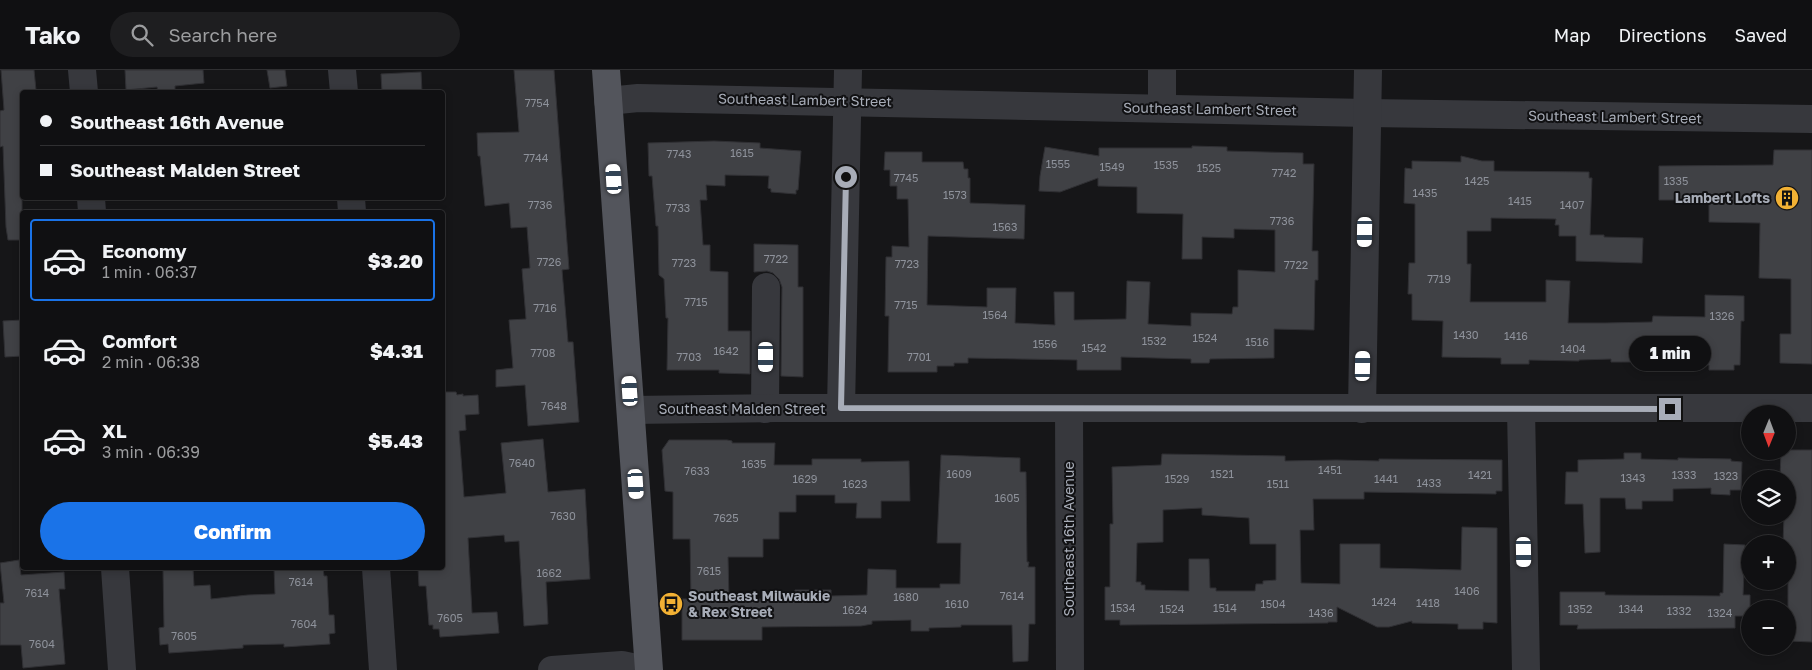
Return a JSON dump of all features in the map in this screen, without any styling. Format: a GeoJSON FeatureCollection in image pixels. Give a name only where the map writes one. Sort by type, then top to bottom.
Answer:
{"type":"FeatureCollection","features":[{"type":"Feature","properties":{"kind":"main road"},"geometry":{"type":"LineString","coordinates":[[606,70],[649,670]]}},
{"type":"Feature","properties":{"kind":"street"},"geometry":{"type":"LineString","coordinates":[[82,70],[84,90]]}},
{"type":"Feature","properties":{"kind":"street"},"geometry":{"type":"LineString","coordinates":[[342,70],[344,90]]}},
{"type":"Feature","properties":{"kind":"street"},"geometry":{"type":"LineString","coordinates":[[841,408],[848,70]]}},
{"type":"Feature","properties":{"kind":"street"},"geometry":{"type":"LineString","coordinates":[[1162,70],[1162,108]]}},
{"type":"Feature","properties":{"kind":"street"},"geometry":{"type":"LineString","coordinates":[[1362,409],[1368,70]]}},
{"type":"Feature","properties":{"kind":"street","name":"Southeast Lambert Street"},"geometry":{"type":"LineString","coordinates":[[608,102],[638,98],[1367,113],[1812,119]]}},
{"type":"Feature","properties":{"kind":"street"},"geometry":{"type":"LineString","coordinates":[[765,409],[766,287]]}},
{"type":"Feature","properties":{"kind":"street","name":"Southeast Malden Street"},"geometry":{"type":"LineString","coordinates":[[631,410],[841,408],[1812,408]]}},
{"type":"Feature","properties":{"kind":"street","name":"Southeast 16th Avenue"},"geometry":{"type":"LineString","coordinates":[[1069,408],[1070,670]]}},
{"type":"Feature","properties":{"kind":"street"},"geometry":{"type":"LineString","coordinates":[[1521,409],[1526,670]]}},
{"type":"Feature","properties":{"kind":"street"},"geometry":{"type":"LineString","coordinates":[[115,570],[122,670]]}},
{"type":"Feature","properties":{"kind":"street"},"geometry":{"type":"LineString","coordinates":[[376,570],[383,670]]}},
{"type":"Feature","properties":{"kind":"street"},"geometry":{"type":"LineString","coordinates":[[552,670],[622,666],[645,670]]}},
{"type":"Feature","properties":{"kind":"building"},"geometry":{"type":"Polygon","coordinates":[[[1,70],[34,70],[36,90],[20,90],[20,200],[22,200],[22,210],[20,210],[20,240],[8,240],[6,227],[3,146],[0,147],[0,111],[4,110],[1,70]]]}},
{"type":"Feature","properties":{"kind":"building"},"geometry":{"type":"Polygon","coordinates":[[[125,70],[203,70],[204,83],[175,86],[175,90],[158,90],[157,87],[126,90],[125,70]]]}},
{"type":"Feature","properties":{"kind":"building"},"geometry":{"type":"Polygon","coordinates":[[[267,70],[285,70],[287,86],[270,88],[267,70]]]}},
{"type":"Feature","properties":{"kind":"building"},"geometry":{"type":"Polygon","coordinates":[[[514,70],[554,70],[569,269],[562,270],[568,342],[573,342],[579,422],[528,426],[525,385],[496,387],[496,370],[513,368],[509,320],[526,319],[522,269],[530,268],[527,227],[511,228],[509,203],[485,206],[480,156],[478,156],[477,133],[519,132],[514,70]]]}},
{"type":"Feature","properties":{"kind":"building"},"geometry":{"type":"Polygon","coordinates":[[[421,72],[422,90],[382,90],[381,74],[421,72]]]}},
{"type":"Feature","properties":{"kind":"building"},"geometry":{"type":"Polygon","coordinates":[[[714,141],[760,143],[760,148],[801,151],[798,190],[796,190],[796,194],[771,192],[771,189],[768,188],[769,176],[725,175],[725,186],[706,185],[707,200],[700,200],[703,245],[710,245],[710,271],[728,272],[728,331],[750,331],[750,374],[719,373],[719,370],[667,370],[668,318],[666,318],[664,279],[659,275],[658,226],[656,226],[652,176],[649,176],[648,143],[714,141]]]}},
{"type":"Feature","properties":{"kind":"building"},"geometry":{"type":"Polygon","coordinates":[[[1192,146],[1227,147],[1227,151],[1303,153],[1303,164],[1314,164],[1312,251],[1318,251],[1318,280],[1315,280],[1314,330],[1274,329],[1274,358],[1210,359],[1209,363],[1191,363],[1191,359],[1121,357],[1121,370],[1077,370],[1077,360],[968,358],[968,363],[954,363],[954,366],[937,366],[937,372],[888,372],[889,316],[885,316],[886,257],[892,257],[892,246],[909,247],[908,199],[897,199],[897,186],[890,186],[890,170],[884,170],[885,152],[922,152],[922,162],[963,162],[964,169],[968,169],[968,178],[970,178],[970,203],[1025,205],[1024,239],[928,236],[927,305],[987,307],[987,288],[1016,288],[1015,323],[1055,325],[1054,292],[1074,292],[1074,320],[1126,319],[1127,281],[1150,282],[1148,324],[1191,326],[1191,313],[1232,314],[1233,307],[1238,307],[1238,270],[1275,272],[1275,230],[1234,229],[1234,238],[1202,237],[1202,259],[1182,259],[1183,214],[1137,213],[1137,187],[1098,186],[1098,178],[1060,192],[1039,191],[1045,147],[1099,156],[1099,148],[1192,148],[1192,146]]]}},
{"type":"Feature","properties":{"kind":"building"},"geometry":{"type":"Polygon","coordinates":[[[1774,150],[1812,150],[1812,364],[1780,363],[1780,334],[1791,334],[1791,279],[1759,278],[1760,223],[1709,222],[1709,200],[1659,200],[1659,166],[1773,165],[1774,150]]]}},
{"type":"Feature","properties":{"kind":"building"},"geometry":{"type":"Polygon","coordinates":[[[1461,156],[1482,161],[1494,161],[1494,171],[1589,172],[1589,178],[1592,178],[1590,235],[1643,238],[1642,263],[1576,261],[1576,236],[1559,236],[1559,225],[1555,225],[1556,219],[1491,218],[1491,231],[1467,231],[1467,264],[1471,264],[1470,302],[1546,302],[1546,280],[1570,281],[1568,323],[1652,322],[1653,316],[1705,317],[1705,295],[1744,296],[1744,321],[1741,321],[1740,365],[1734,365],[1734,370],[1709,370],[1709,365],[1611,362],[1611,359],[1579,361],[1529,360],[1529,364],[1501,364],[1501,358],[1442,357],[1443,321],[1412,320],[1412,294],[1408,294],[1409,263],[1415,263],[1415,204],[1404,203],[1405,168],[1412,169],[1412,161],[1461,162],[1461,156]]]}},
{"type":"Feature","properties":{"kind":"building"},"geometry":{"type":"Polygon","coordinates":[[[754,244],[798,245],[798,287],[803,287],[803,377],[781,376],[782,287],[779,279],[773,273],[767,271],[754,272],[754,244]]]}},
{"type":"Feature","properties":{"kind":"building"},"geometry":{"type":"Polygon","coordinates":[[[20,320],[20,356],[5,357],[3,321],[20,320]]]}},
{"type":"Feature","properties":{"kind":"building"},"geometry":{"type":"Polygon","coordinates":[[[445,392],[456,392],[457,395],[463,394],[463,396],[478,395],[479,414],[465,415],[466,430],[459,431],[464,497],[506,493],[501,443],[543,439],[548,492],[585,489],[590,579],[546,582],[548,624],[524,626],[519,541],[505,542],[504,535],[468,538],[472,613],[497,612],[499,633],[440,637],[439,629],[433,629],[433,625],[429,625],[426,586],[419,586],[418,570],[445,570],[445,392]]]}},
{"type":"Feature","properties":{"kind":"building"},"geometry":{"type":"Polygon","coordinates":[[[669,440],[727,440],[732,441],[732,443],[775,443],[774,465],[812,465],[812,459],[861,459],[861,462],[909,461],[910,501],[881,501],[881,518],[856,518],[857,503],[835,503],[835,495],[796,495],[796,512],[779,512],[779,539],[763,539],[763,557],[728,557],[729,599],[784,599],[784,597],[795,597],[795,590],[831,590],[831,596],[867,595],[868,569],[896,570],[896,588],[940,588],[940,584],[960,584],[961,543],[937,543],[941,455],[1020,458],[1020,472],[1026,472],[1027,562],[1029,562],[1028,567],[1035,567],[1035,624],[1029,624],[1028,661],[1013,662],[1012,625],[961,625],[961,627],[929,628],[929,631],[911,631],[911,620],[872,621],[872,624],[861,626],[762,627],[762,640],[682,640],[682,599],[691,599],[690,539],[673,539],[673,492],[665,491],[662,450],[669,440]]]}},
{"type":"Feature","properties":{"kind":"building"},"geometry":{"type":"Polygon","coordinates":[[[1796,450],[1812,450],[1812,642],[1796,641],[1796,600],[1788,600],[1788,590],[1796,590],[1796,535],[1783,535],[1784,525],[1796,525],[1796,470],[1780,470],[1781,460],[1796,460],[1796,450]]]}},
{"type":"Feature","properties":{"kind":"building"},"geometry":{"type":"Polygon","coordinates":[[[1624,453],[1641,453],[1641,459],[1731,459],[1731,461],[1742,462],[1741,490],[1730,490],[1730,495],[1711,494],[1711,488],[1673,489],[1673,501],[1642,501],[1642,509],[1626,509],[1625,498],[1600,498],[1600,552],[1585,553],[1583,504],[1565,504],[1566,472],[1578,472],[1578,460],[1624,459],[1624,453]]]}},
{"type":"Feature","properties":{"kind":"building"},"geometry":{"type":"Polygon","coordinates":[[[1162,454],[1285,456],[1285,461],[1379,461],[1379,459],[1502,460],[1502,491],[1496,491],[1496,494],[1364,492],[1364,499],[1313,499],[1314,530],[1300,530],[1301,583],[1340,584],[1340,544],[1380,544],[1380,568],[1461,570],[1462,527],[1497,528],[1497,623],[1483,622],[1483,629],[1458,629],[1458,624],[1412,623],[1412,621],[1389,627],[1377,627],[1337,607],[1337,622],[1328,623],[1120,625],[1120,620],[1105,620],[1105,587],[1110,587],[1110,524],[1113,524],[1112,467],[1161,465],[1162,454]],[[1202,508],[1163,510],[1163,542],[1137,543],[1136,582],[1141,582],[1141,585],[1145,585],[1145,590],[1189,591],[1189,559],[1209,559],[1210,588],[1216,588],[1216,591],[1255,591],[1256,584],[1263,584],[1263,581],[1276,580],[1276,544],[1250,544],[1249,518],[1202,515],[1202,508]]]}},
{"type":"Feature","properties":{"kind":"building"},"geometry":{"type":"Polygon","coordinates":[[[1724,544],[1741,545],[1741,590],[1743,590],[1743,595],[1750,595],[1750,600],[1741,600],[1741,616],[1735,616],[1735,628],[1577,629],[1578,625],[1560,625],[1560,592],[1605,592],[1605,595],[1720,596],[1720,593],[1723,593],[1724,544]]]}},
{"type":"Feature","properties":{"kind":"building"},"geometry":{"type":"Polygon","coordinates":[[[19,560],[21,575],[64,572],[65,589],[59,589],[65,664],[23,668],[21,645],[0,645],[0,603],[4,603],[0,563],[19,560]]]}},
{"type":"Feature","properties":{"kind":"building"},"geometry":{"type":"Polygon","coordinates":[[[163,570],[193,570],[194,586],[210,585],[211,599],[275,594],[274,570],[323,570],[324,576],[327,576],[329,615],[334,615],[335,633],[329,634],[330,644],[284,647],[284,644],[243,645],[243,648],[169,653],[168,644],[160,645],[159,628],[164,627],[163,570]]]}},
{"type":"Feature","properties":{"kind":"place","name":"Lambert Lofts"},"geometry":{"type":"Point","coordinates":[1787,198]}},
{"type":"Feature","properties":{"kind":"place","name":"Southeast Milwaukie & Rex Street"},"geometry":{"type":"Point","coordinates":[671,604]}},
{"type":"Feature","properties":{"kind":"route"},"geometry":{"type":"LineString","coordinates":[[846,177],[841,408],[1670,409]]}}]}
